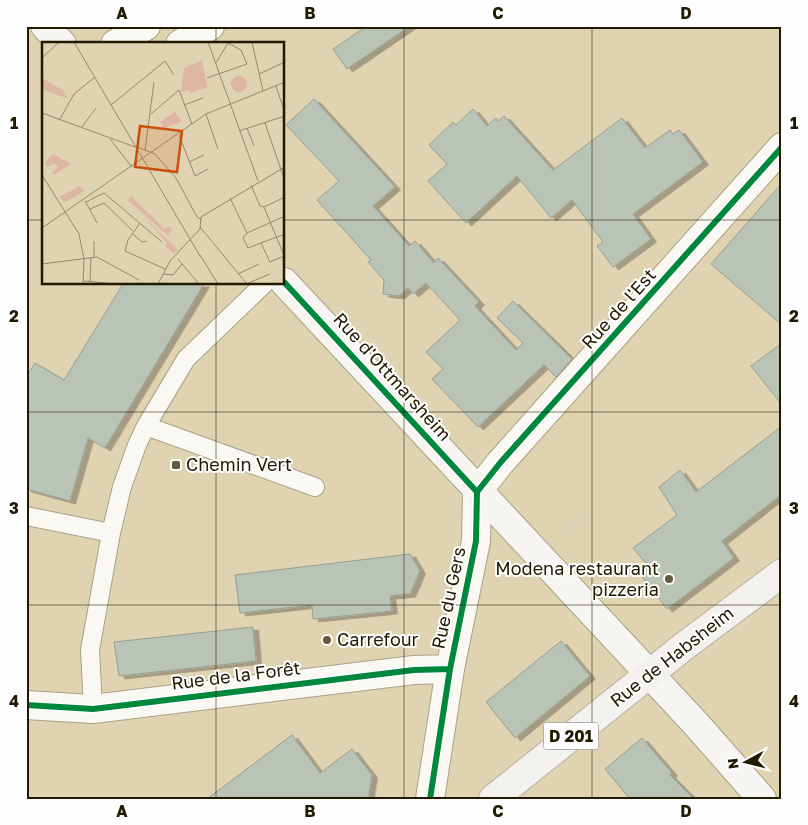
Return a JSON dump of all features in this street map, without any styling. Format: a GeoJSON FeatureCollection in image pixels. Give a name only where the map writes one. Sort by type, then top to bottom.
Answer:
{"type":"FeatureCollection","features":[{"type":"Feature","properties":{"kind":"main road"},"geometry":{"type":"LineString","coordinates":[[45,26],[60,42]]}},
{"type":"Feature","properties":{"kind":"main road","name":"Rue d'Ottmarsheim"},"geometry":{"type":"LineString","coordinates":[[285,283],[477,492],[649,674],[762,799]]}},
{"type":"Feature","properties":{"kind":"main road","name":"Rue de Habsheim"},"geometry":{"type":"LineString","coordinates":[[492,799],[649,674],[782,573]]}},
{"type":"Feature","properties":{"kind":"street"},"geometry":{"type":"LineString","coordinates":[[118,42],[146,26]]}},
{"type":"Feature","properties":{"kind":"street"},"geometry":{"type":"LineString","coordinates":[[183,42],[210,26]]}},
{"type":"Feature","properties":{"kind":"street","name":"Rue de l'Est"},"geometry":{"type":"LineString","coordinates":[[477,492],[500,463],[782,147]]}},
{"type":"Feature","properties":{"kind":"street","name":"Rue du Gers"},"geometry":{"type":"LineString","coordinates":[[430,799],[450,669],[476,541],[477,492]]}},
{"type":"Feature","properties":{"kind":"street","name":"Rue de la Forêt"},"geometry":{"type":"LineString","coordinates":[[26,706],[92,709],[414,670],[450,669]]}},
{"type":"Feature","properties":{"kind":"lane"},"geometry":{"type":"LineString","coordinates":[[92,709],[90,650],[111,533],[122,487],[137,445],[146,426],[186,359],[263,285]]}},
{"type":"Feature","properties":{"kind":"lane"},"geometry":{"type":"LineString","coordinates":[[146,426],[315,487]]}},
{"type":"Feature","properties":{"kind":"lane"},"geometry":{"type":"LineString","coordinates":[[26,516],[111,533]]}},
{"type":"Feature","properties":{"kind":"path"},"geometry":{"type":"LineString","coordinates":[[565,533],[581,516]]}},
{"type":"Feature","properties":{"kind":"building"},"geometry":{"type":"Polygon","coordinates":[[[367,26],[410,26],[347,69],[333,49],[367,26]]]}},
{"type":"Feature","properties":{"kind":"building"},"geometry":{"type":"Polygon","coordinates":[[[314,99],[395,187],[373,206],[409,246],[415,241],[434,263],[438,258],[479,302],[475,306],[516,350],[523,343],[497,318],[513,301],[572,359],[556,377],[544,365],[478,427],[432,379],[443,369],[426,352],[460,320],[426,283],[413,294],[408,288],[399,296],[383,294],[384,280],[368,262],[371,260],[317,200],[339,181],[286,125],[314,99]]]}},
{"type":"Feature","properties":{"kind":"building"},"geometry":{"type":"Polygon","coordinates":[[[473,109],[487,126],[496,118],[498,121],[504,116],[553,170],[622,118],[645,148],[670,130],[673,134],[679,130],[703,162],[633,214],[651,239],[613,267],[597,246],[603,242],[572,200],[551,218],[517,176],[466,223],[428,181],[447,164],[429,145],[453,122],[456,125],[473,109]]]}},
{"type":"Feature","properties":{"kind":"building"},"geometry":{"type":"Polygon","coordinates":[[[782,183],[782,325],[711,264],[782,183]]]}},
{"type":"Feature","properties":{"kind":"building"},"geometry":{"type":"Polygon","coordinates":[[[122,285],[203,285],[105,448],[88,438],[70,501],[26,489],[26,377],[35,363],[64,380],[122,285]]]}},
{"type":"Feature","properties":{"kind":"building"},"geometry":{"type":"Polygon","coordinates":[[[782,343],[782,405],[751,366],[782,343]]]}},
{"type":"Feature","properties":{"kind":"building"},"geometry":{"type":"Polygon","coordinates":[[[782,426],[782,494],[722,541],[734,558],[667,609],[639,573],[648,566],[633,548],[677,515],[659,487],[680,470],[696,492],[782,426]]]}},
{"type":"Feature","properties":{"kind":"building"},"geometry":{"type":"Polygon","coordinates":[[[410,554],[420,571],[410,594],[390,596],[392,611],[313,619],[312,605],[240,613],[235,575],[410,554]]]}},
{"type":"Feature","properties":{"kind":"building"},"geometry":{"type":"Polygon","coordinates":[[[253,627],[256,661],[119,676],[114,642],[253,627]]]}},
{"type":"Feature","properties":{"kind":"building"},"geometry":{"type":"Polygon","coordinates":[[[561,641],[590,676],[515,738],[486,702],[561,641]]]}},
{"type":"Feature","properties":{"kind":"building"},"geometry":{"type":"Polygon","coordinates":[[[292,735],[320,773],[352,749],[372,775],[368,799],[207,799],[292,735]]]}},
{"type":"Feature","properties":{"kind":"building"},"geometry":{"type":"Polygon","coordinates":[[[642,738],[672,773],[670,775],[694,799],[630,799],[605,769],[642,738]]]}},
{"type":"Feature","properties":{"kind":"cycle path"},"geometry":{"type":"LineString","coordinates":[[477,492],[500,463],[782,147]]}},
{"type":"Feature","properties":{"kind":"cycle path"},"geometry":{"type":"LineString","coordinates":[[285,283],[477,492]]}},
{"type":"Feature","properties":{"kind":"cycle path"},"geometry":{"type":"LineString","coordinates":[[430,799],[450,669],[476,541],[477,492]]}},
{"type":"Feature","properties":{"kind":"cycle path"},"geometry":{"type":"LineString","coordinates":[[26,705],[93,709],[414,670],[450,669]]}},
{"type":"Feature","properties":{"kind":"place","name":"Chemin Vert"},"geometry":{"type":"Point","coordinates":[176,465]}},
{"type":"Feature","properties":{"kind":"place","name":"Modena restaurant pizzeria"},"geometry":{"type":"Point","coordinates":[669,579]}},
{"type":"Feature","properties":{"kind":"place","name":"Carrefour"},"geometry":{"type":"Point","coordinates":[327,640]}}]}
